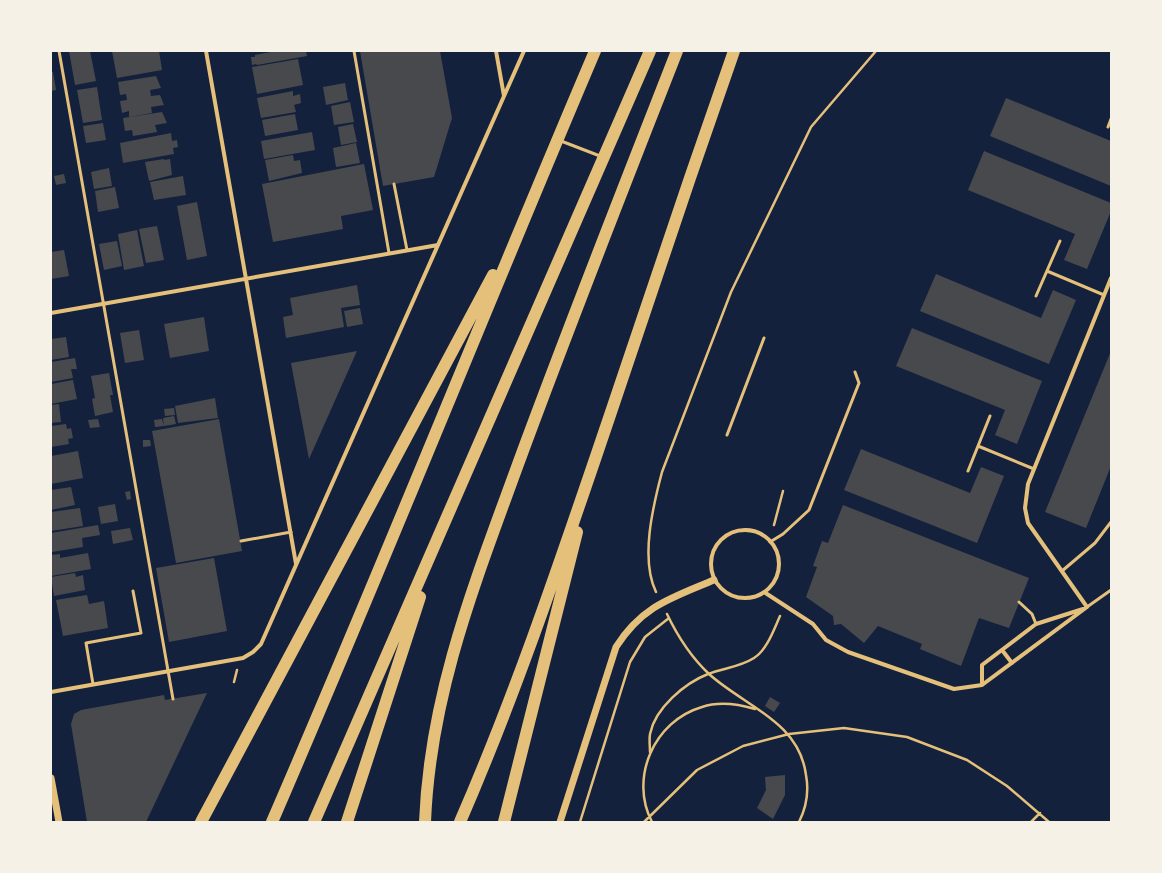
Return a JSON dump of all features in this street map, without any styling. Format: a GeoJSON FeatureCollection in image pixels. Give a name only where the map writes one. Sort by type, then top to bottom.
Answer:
{"type":"FeatureCollection","features":[{"type":"Feature","properties":{"kind":"highway"},"geometry":{"type":"LineString","coordinates":[[272,822],[360,619],[524,216],[595,51]]}},
{"type":"Feature","properties":{"kind":"highway"},"geometry":{"type":"LineString","coordinates":[[314,822],[650,51]]}},
{"type":"Feature","properties":{"kind":"highway"},"geometry":{"type":"LineString","coordinates":[[425,822],[432,746],[442,692],[469,599],[554,367],[677,51]]}},
{"type":"Feature","properties":{"kind":"highway"},"geometry":{"type":"LineString","coordinates":[[460,822],[489,756],[520,677],[673,225],[734,51]]}},
{"type":"Feature","properties":{"kind":"highway"},"geometry":{"type":"LineString","coordinates":[[201,822],[524,216]]}},
{"type":"Feature","properties":{"kind":"highway"},"geometry":{"type":"LineString","coordinates":[[504,822],[601,440]]}},
{"type":"Feature","properties":{"kind":"highway"},"geometry":{"type":"LineString","coordinates":[[347,822],[441,533]]}},
{"type":"Feature","properties":{"kind":"street"},"geometry":{"type":"LineString","coordinates":[[206,51],[296,565]]}},
{"type":"Feature","properties":{"kind":"street"},"geometry":{"type":"LineString","coordinates":[[496,51],[504,96]]}},
{"type":"Feature","properties":{"kind":"street"},"geometry":{"type":"LineString","coordinates":[[51,692],[243,658],[253,652],[261,644],[524,51]]}},
{"type":"Feature","properties":{"kind":"street"},"geometry":{"type":"LineString","coordinates":[[51,313],[438,244]]}},
{"type":"Feature","properties":{"kind":"street"},"geometry":{"type":"LineString","coordinates":[[1087,607],[1028,523],[1025,508],[1028,484],[1111,278]]}},
{"type":"Feature","properties":{"kind":"street"},"geometry":{"type":"LineString","coordinates":[[752,531],[762,535],[770,542],[776,551],[778,568],[772,584],[764,592],[754,597],[742,598],[731,596],[714,580],[711,569],[711,558],[715,548],[722,539],[731,533],[752,531]]}},
{"type":"Feature","properties":{"kind":"street"},"geometry":{"type":"LineString","coordinates":[[560,822],[616,647],[626,631],[640,617],[661,602],[714,580]]}},
{"type":"Feature","properties":{"kind":"street"},"geometry":{"type":"LineString","coordinates":[[764,592],[813,624],[826,640],[848,652],[954,689],[982,686],[1087,607]]}},
{"type":"Feature","properties":{"kind":"street"},"geometry":{"type":"LineString","coordinates":[[982,686],[982,664],[1036,624],[1087,607]]}},
{"type":"Feature","properties":{"kind":"street"},"geometry":{"type":"LineString","coordinates":[[1002,650],[1012,663]]}},
{"type":"Feature","properties":{"kind":"street"},"geometry":{"type":"LineString","coordinates":[[51,778],[59,822]]}},
{"type":"Feature","properties":{"kind":"lane"},"geometry":{"type":"LineString","coordinates":[[59,51],[172,699]]}},
{"type":"Feature","properties":{"kind":"lane"},"geometry":{"type":"LineString","coordinates":[[354,51],[389,253]]}},
{"type":"Feature","properties":{"kind":"lane"},"geometry":{"type":"LineString","coordinates":[[1108,127],[1111,119]]}},
{"type":"Feature","properties":{"kind":"lane"},"geometry":{"type":"LineString","coordinates":[[557,140],[603,157]]}},
{"type":"Feature","properties":{"kind":"lane"},"geometry":{"type":"LineString","coordinates":[[394,184],[406,250]]}},
{"type":"Feature","properties":{"kind":"lane"},"geometry":{"type":"LineString","coordinates":[[1036,296],[1060,241]]}},
{"type":"Feature","properties":{"kind":"lane"},"geometry":{"type":"LineString","coordinates":[[1047,271],[1111,294]]}},
{"type":"Feature","properties":{"kind":"lane"},"geometry":{"type":"LineString","coordinates":[[727,435],[764,338]]}},
{"type":"Feature","properties":{"kind":"lane"},"geometry":{"type":"LineString","coordinates":[[770,542],[783,534],[809,510],[859,383],[855,372]]}},
{"type":"Feature","properties":{"kind":"lane"},"geometry":{"type":"LineString","coordinates":[[968,471],[990,416]]}},
{"type":"Feature","properties":{"kind":"lane"},"geometry":{"type":"LineString","coordinates":[[978,446],[1034,468]]}},
{"type":"Feature","properties":{"kind":"lane"},"geometry":{"type":"LineString","coordinates":[[1062,571],[1095,543],[1111,522]]}},
{"type":"Feature","properties":{"kind":"lane"},"geometry":{"type":"LineString","coordinates":[[241,541],[291,532]]}},
{"type":"Feature","properties":{"kind":"lane"},"geometry":{"type":"LineString","coordinates":[[1087,607],[1111,590]]}},
{"type":"Feature","properties":{"kind":"lane"},"geometry":{"type":"LineString","coordinates":[[94,684],[86,643],[141,633],[133,591]]}},
{"type":"Feature","properties":{"kind":"lane"},"geometry":{"type":"LineString","coordinates":[[1019,602],[1032,614],[1036,624]]}},
{"type":"Feature","properties":{"kind":"path"},"geometry":{"type":"LineString","coordinates":[[799,822],[806,800],[808,783],[805,765],[799,749],[789,734],[775,720],[758,710],[709,674],[688,649],[669,618],[653,586],[649,558],[650,525],[662,472],[731,292],[811,127],[876,51]]}},
{"type":"Feature","properties":{"kind":"path"},"geometry":{"type":"LineString","coordinates":[[774,525],[783,491]]}},
{"type":"Feature","properties":{"kind":"path"},"geometry":{"type":"LineString","coordinates":[[650,752],[650,733],[662,710],[675,694],[695,680],[709,674],[738,666],[756,657],[767,643],[785,606]]}},
{"type":"Feature","properties":{"kind":"path"},"geometry":{"type":"LineString","coordinates":[[580,822],[630,662],[645,637],[669,618]]}},
{"type":"Feature","properties":{"kind":"path"},"geometry":{"type":"LineString","coordinates":[[234,682],[236,674]]}},
{"type":"Feature","properties":{"kind":"path"},"geometry":{"type":"LineString","coordinates":[[652,822],[648,816],[644,800],[644,768],[650,752],[666,729],[676,719],[695,709],[716,704],[730,704],[758,710]]}},
{"type":"Feature","properties":{"kind":"path"},"geometry":{"type":"LineString","coordinates":[[644,822],[648,816],[697,770],[743,746],[789,734],[844,728],[908,737],[967,760],[1007,786],[1049,822]]}},
{"type":"Feature","properties":{"kind":"path"},"geometry":{"type":"LineString","coordinates":[[1031,822],[1040,813]]}},
{"type":"Feature","properties":{"kind":"building"},"geometry":{"type":"Polygon","coordinates":[[[69,51],[90,51],[96,81],[75,85],[69,51]]]}},
{"type":"Feature","properties":{"kind":"building"},"geometry":{"type":"Polygon","coordinates":[[[112,51],[159,51],[162,70],[117,78],[112,51]]]}},
{"type":"Feature","properties":{"kind":"building"},"geometry":{"type":"Polygon","coordinates":[[[276,51],[306,51],[307,56],[252,65],[251,57],[276,51]]]}},
{"type":"Feature","properties":{"kind":"building"},"geometry":{"type":"Polygon","coordinates":[[[360,51],[440,51],[452,118],[434,177],[383,186],[360,51]]]}},
{"type":"Feature","properties":{"kind":"building"},"geometry":{"type":"Polygon","coordinates":[[[298,59],[303,85],[257,94],[252,67],[298,59]]]}},
{"type":"Feature","properties":{"kind":"building"},"geometry":{"type":"Polygon","coordinates":[[[51,72],[53,72],[56,90],[51,91],[51,72]]]}},
{"type":"Feature","properties":{"kind":"building"},"geometry":{"type":"Polygon","coordinates":[[[156,76],[161,88],[150,90],[151,96],[160,95],[164,105],[151,107],[152,113],[129,117],[129,111],[122,113],[120,101],[127,100],[126,94],[120,95],[118,82],[156,76]]]}},
{"type":"Feature","properties":{"kind":"building"},"geometry":{"type":"Polygon","coordinates":[[[345,83],[348,100],[326,105],[323,87],[345,83]]]}},
{"type":"Feature","properties":{"kind":"building"},"geometry":{"type":"Polygon","coordinates":[[[97,87],[102,120],[83,123],[77,90],[97,87]]]}},
{"type":"Feature","properties":{"kind":"building"},"geometry":{"type":"Polygon","coordinates":[[[293,91],[293,96],[300,94],[301,103],[294,105],[296,112],[261,118],[257,98],[293,91]]]}},
{"type":"Feature","properties":{"kind":"building"},"geometry":{"type":"Polygon","coordinates":[[[1006,98],[1111,141],[1111,186],[990,136],[1006,98]]]}},
{"type":"Feature","properties":{"kind":"building"},"geometry":{"type":"Polygon","coordinates":[[[350,102],[354,122],[334,125],[331,106],[350,102]]]}},
{"type":"Feature","properties":{"kind":"building"},"geometry":{"type":"Polygon","coordinates":[[[162,112],[167,123],[155,125],[157,132],[133,136],[132,130],[125,131],[123,118],[162,112]]]}},
{"type":"Feature","properties":{"kind":"building"},"geometry":{"type":"Polygon","coordinates":[[[295,114],[298,130],[265,136],[262,120],[295,114]]]}},
{"type":"Feature","properties":{"kind":"building"},"geometry":{"type":"Polygon","coordinates":[[[103,123],[106,140],[86,143],[83,126],[103,123]]]}},
{"type":"Feature","properties":{"kind":"building"},"geometry":{"type":"Polygon","coordinates":[[[353,124],[357,142],[341,145],[338,127],[353,124]]]}},
{"type":"Feature","properties":{"kind":"building"},"geometry":{"type":"Polygon","coordinates":[[[312,132],[315,150],[264,159],[261,141],[312,132]]]}},
{"type":"Feature","properties":{"kind":"building"},"geometry":{"type":"Polygon","coordinates":[[[171,133],[172,141],[177,140],[178,147],[173,148],[174,154],[123,163],[120,143],[171,133]]]}},
{"type":"Feature","properties":{"kind":"building"},"geometry":{"type":"Polygon","coordinates":[[[356,143],[360,163],[336,167],[333,148],[356,143]]]}},
{"type":"Feature","properties":{"kind":"building"},"geometry":{"type":"Polygon","coordinates":[[[984,151],[1111,203],[1111,211],[1087,269],[1064,260],[1075,234],[968,190],[984,151]]]}},
{"type":"Feature","properties":{"kind":"building"},"geometry":{"type":"Polygon","coordinates":[[[293,155],[294,161],[300,160],[302,173],[269,181],[265,160],[293,155]]]}},
{"type":"Feature","properties":{"kind":"building"},"geometry":{"type":"Polygon","coordinates":[[[170,159],[172,175],[149,181],[145,162],[170,159]]]}},
{"type":"Feature","properties":{"kind":"building"},"geometry":{"type":"Polygon","coordinates":[[[364,164],[373,210],[341,216],[343,229],[273,242],[262,184],[364,164]]]}},
{"type":"Feature","properties":{"kind":"building"},"geometry":{"type":"Polygon","coordinates":[[[109,168],[112,186],[94,189],[91,172],[109,168]]]}},
{"type":"Feature","properties":{"kind":"building"},"geometry":{"type":"Polygon","coordinates":[[[64,174],[66,183],[56,185],[54,176],[64,174]]]}},
{"type":"Feature","properties":{"kind":"building"},"geometry":{"type":"Polygon","coordinates":[[[183,176],[186,195],[154,200],[150,182],[183,176]]]}},
{"type":"Feature","properties":{"kind":"building"},"geometry":{"type":"Polygon","coordinates":[[[115,187],[119,208],[98,212],[95,191],[115,187]]]}},
{"type":"Feature","properties":{"kind":"building"},"geometry":{"type":"Polygon","coordinates":[[[197,202],[207,256],[187,260],[177,206],[197,202]]]}},
{"type":"Feature","properties":{"kind":"building"},"geometry":{"type":"Polygon","coordinates":[[[157,226],[164,260],[146,263],[139,229],[157,226]]]}},
{"type":"Feature","properties":{"kind":"building"},"geometry":{"type":"Polygon","coordinates":[[[137,230],[144,266],[124,270],[118,234],[137,230]]]}},
{"type":"Feature","properties":{"kind":"building"},"geometry":{"type":"Polygon","coordinates":[[[117,241],[122,266],[104,270],[99,244],[117,241]]]}},
{"type":"Feature","properties":{"kind":"building"},"geometry":{"type":"Polygon","coordinates":[[[64,250],[69,276],[51,279],[51,252],[64,250]]]}},
{"type":"Feature","properties":{"kind":"building"},"geometry":{"type":"Polygon","coordinates":[[[936,274],[1041,318],[1053,290],[1076,300],[1049,364],[920,311],[936,274]]]}},
{"type":"Feature","properties":{"kind":"building"},"geometry":{"type":"Polygon","coordinates":[[[357,285],[360,305],[341,308],[344,327],[286,338],[283,317],[293,315],[290,298],[357,285]]]}},
{"type":"Feature","properties":{"kind":"building"},"geometry":{"type":"Polygon","coordinates":[[[360,308],[363,324],[347,327],[344,311],[360,308]]]}},
{"type":"Feature","properties":{"kind":"building"},"geometry":{"type":"Polygon","coordinates":[[[204,317],[209,351],[170,358],[164,324],[204,317]]]}},
{"type":"Feature","properties":{"kind":"building"},"geometry":{"type":"Polygon","coordinates":[[[912,328],[1042,381],[1017,444],[995,435],[1005,410],[896,366],[912,328]]]}},
{"type":"Feature","properties":{"kind":"building"},"geometry":{"type":"Polygon","coordinates":[[[139,330],[144,360],[125,363],[120,333],[139,330]]]}},
{"type":"Feature","properties":{"kind":"building"},"geometry":{"type":"Polygon","coordinates":[[[66,337],[69,357],[51,360],[51,339],[66,337]]]}},
{"type":"Feature","properties":{"kind":"building"},"geometry":{"type":"Polygon","coordinates":[[[357,351],[309,459],[291,363],[357,351]]]}},
{"type":"Feature","properties":{"kind":"building"},"geometry":{"type":"Polygon","coordinates":[[[1111,351],[1111,466],[1086,528],[1045,512],[1111,351]]]}},
{"type":"Feature","properties":{"kind":"building"},"geometry":{"type":"Polygon","coordinates":[[[75,358],[77,369],[71,369],[73,378],[51,382],[51,362],[75,358]]]}},
{"type":"Feature","properties":{"kind":"building"},"geometry":{"type":"Polygon","coordinates":[[[109,373],[113,395],[110,395],[113,412],[95,416],[92,399],[95,398],[91,376],[109,373]]]}},
{"type":"Feature","properties":{"kind":"building"},"geometry":{"type":"Polygon","coordinates":[[[73,380],[77,399],[51,404],[51,384],[73,380]]]}},
{"type":"Feature","properties":{"kind":"building"},"geometry":{"type":"Polygon","coordinates":[[[215,398],[218,418],[178,423],[175,406],[215,398]]]}},
{"type":"Feature","properties":{"kind":"building"},"geometry":{"type":"Polygon","coordinates":[[[59,404],[61,422],[51,423],[51,405],[59,404]]]}},
{"type":"Feature","properties":{"kind":"building"},"geometry":{"type":"Polygon","coordinates":[[[174,408],[175,415],[165,416],[164,409],[174,408]]]}},
{"type":"Feature","properties":{"kind":"building"},"geometry":{"type":"Polygon","coordinates":[[[174,416],[176,424],[164,426],[163,418],[174,416]]]}},
{"type":"Feature","properties":{"kind":"building"},"geometry":{"type":"Polygon","coordinates":[[[98,419],[100,427],[90,428],[88,420],[98,419]]]}},
{"type":"Feature","properties":{"kind":"building"},"geometry":{"type":"Polygon","coordinates":[[[162,419],[164,426],[155,427],[154,420],[162,419]]]}},
{"type":"Feature","properties":{"kind":"building"},"geometry":{"type":"Polygon","coordinates":[[[219,419],[242,551],[176,563],[152,431],[219,419]]]}},
{"type":"Feature","properties":{"kind":"building"},"geometry":{"type":"Polygon","coordinates":[[[66,424],[67,429],[71,428],[73,438],[68,439],[69,444],[51,447],[51,426],[66,424]]]}},
{"type":"Feature","properties":{"kind":"building"},"geometry":{"type":"Polygon","coordinates":[[[143,440],[150,440],[151,446],[143,447],[143,440]]]}},
{"type":"Feature","properties":{"kind":"building"},"geometry":{"type":"Polygon","coordinates":[[[861,449],[970,493],[981,467],[1004,476],[977,543],[844,490],[861,449]]]}},
{"type":"Feature","properties":{"kind":"building"},"geometry":{"type":"Polygon","coordinates":[[[78,451],[83,478],[51,484],[51,456],[78,451]]]}},
{"type":"Feature","properties":{"kind":"building"},"geometry":{"type":"Polygon","coordinates":[[[71,487],[75,505],[51,510],[51,490],[71,487]]]}},
{"type":"Feature","properties":{"kind":"building"},"geometry":{"type":"Polygon","coordinates":[[[130,491],[131,499],[127,500],[125,492],[130,491]]]}},
{"type":"Feature","properties":{"kind":"building"},"geometry":{"type":"Polygon","coordinates":[[[115,504],[118,521],[101,524],[98,507],[115,504]]]}},
{"type":"Feature","properties":{"kind":"building"},"geometry":{"type":"Polygon","coordinates":[[[843,505],[1029,578],[1009,628],[979,618],[961,666],[920,649],[922,644],[878,626],[864,643],[841,624],[834,625],[833,616],[806,597],[817,567],[813,566],[822,541],[828,543],[843,505]]]}},
{"type":"Feature","properties":{"kind":"building"},"geometry":{"type":"Polygon","coordinates":[[[80,508],[83,526],[51,531],[51,512],[80,508]]]}},
{"type":"Feature","properties":{"kind":"building"},"geometry":{"type":"Polygon","coordinates":[[[98,525],[100,535],[82,538],[83,547],[52,552],[51,533],[98,525]]]}},
{"type":"Feature","properties":{"kind":"building"},"geometry":{"type":"Polygon","coordinates":[[[130,528],[133,540],[113,544],[111,531],[130,528]]]}},
{"type":"Feature","properties":{"kind":"building"},"geometry":{"type":"Polygon","coordinates":[[[88,553],[91,569],[51,576],[51,555],[60,554],[60,558],[88,553]]]}},
{"type":"Feature","properties":{"kind":"building"},"geometry":{"type":"Polygon","coordinates":[[[214,558],[227,631],[169,642],[156,568],[214,558]]]}},
{"type":"Feature","properties":{"kind":"building"},"geometry":{"type":"Polygon","coordinates":[[[75,573],[76,577],[83,575],[85,590],[54,596],[51,577],[75,573]]]}},
{"type":"Feature","properties":{"kind":"building"},"geometry":{"type":"Polygon","coordinates":[[[87,595],[89,604],[104,601],[108,628],[63,636],[56,600],[87,595]]]}},
{"type":"Feature","properties":{"kind":"building"},"geometry":{"type":"Polygon","coordinates":[[[207,693],[146,822],[87,822],[71,724],[74,714],[81,710],[164,695],[165,700],[207,693]]]}},
{"type":"Feature","properties":{"kind":"building"},"geometry":{"type":"Polygon","coordinates":[[[770,697],[780,703],[774,712],[765,706],[770,697]]]}},
{"type":"Feature","properties":{"kind":"building"},"geometry":{"type":"Polygon","coordinates":[[[785,775],[785,795],[773,819],[757,808],[766,790],[765,777],[785,775]]]}}]}
